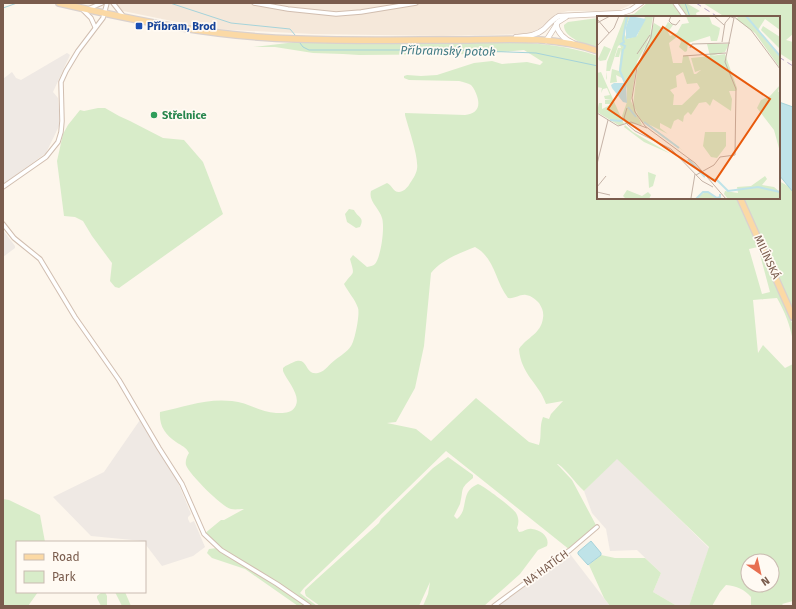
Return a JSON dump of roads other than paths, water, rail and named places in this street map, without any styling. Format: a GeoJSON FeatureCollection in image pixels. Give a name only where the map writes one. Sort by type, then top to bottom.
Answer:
{"type":"FeatureCollection","features":[{"type":"Feature","properties":{"kind":"main road"},"geometry":{"type":"LineString","coordinates":[[58,3],[196,30],[270,38],[546,41],[583,47],[597,52]]}},
{"type":"Feature","properties":{"kind":"main road","name":"MILÍNSKÁ"},"geometry":{"type":"LineString","coordinates":[[740,199],[793,317]]}},
{"type":"Feature","properties":{"kind":"street"},"geometry":{"type":"LineString","coordinates":[[95,27],[91,18],[83,8],[102,3]]}},
{"type":"Feature","properties":{"kind":"street"},"geometry":{"type":"LineString","coordinates":[[3,187],[46,157],[58,142],[62,122],[61,82],[72,61],[95,27],[103,18],[107,3]]}},
{"type":"Feature","properties":{"kind":"street"},"geometry":{"type":"LineString","coordinates":[[113,3],[124,17]]}},
{"type":"Feature","properties":{"kind":"street"},"geometry":{"type":"LineString","coordinates":[[254,3],[288,9],[336,14],[361,12],[416,3]]}},
{"type":"Feature","properties":{"kind":"street"},"geometry":{"type":"LineString","coordinates":[[504,40],[536,34],[559,16],[622,13],[631,10],[641,3]]}},
{"type":"Feature","properties":{"kind":"street"},"geometry":{"type":"LineString","coordinates":[[675,3],[684,16]]}},
{"type":"Feature","properties":{"kind":"street"},"geometry":{"type":"LineString","coordinates":[[546,41],[556,24],[563,18],[571,15]]}},
{"type":"Feature","properties":{"kind":"street"},"geometry":{"type":"LineString","coordinates":[[546,41],[546,29],[549,24]]}},
{"type":"Feature","properties":{"kind":"street"},"geometry":{"type":"LineString","coordinates":[[556,24],[559,33],[563,38],[583,47]]}},
{"type":"Feature","properties":{"kind":"street"},"geometry":{"type":"LineString","coordinates":[[3,224],[14,238],[40,259],[72,311],[119,380],[159,448],[180,480],[202,529],[209,540],[221,550],[277,584],[309,606]]}},
{"type":"Feature","properties":{"kind":"street","name":"NA HATÍCH"},"geometry":{"type":"LineString","coordinates":[[494,606],[570,550],[597,528]]}},
{"type":"Feature","properties":{"kind":"water"},"geometry":{"type":"Polygon","coordinates":[[[780,102],[793,107],[793,192],[780,176],[780,102]]]}},
{"type":"Feature","properties":{"kind":"water"},"geometry":{"type":"Polygon","coordinates":[[[591,541],[601,555],[588,565],[578,554],[578,552],[591,541]]]}},
{"type":"Feature","properties":{"kind":"waterway"},"geometry":{"type":"LineString","coordinates":[[3,8],[17,3]]}},
{"type":"Feature","properties":{"kind":"waterway","name":"Příbramský potok"},"geometry":{"type":"LineString","coordinates":[[170,3],[231,23],[290,29],[295,35]]}},
{"type":"Feature","properties":{"kind":"waterway"},"geometry":{"type":"LineString","coordinates":[[685,3],[690,16]]}},
{"type":"Feature","properties":{"kind":"waterway","name":"Příbramský potok"},"geometry":{"type":"LineString","coordinates":[[300,43],[303,47],[309,50],[454,50],[536,53],[597,66]]}},
{"type":"Feature","properties":{"kind":"railway"},"geometry":{"type":"LineString","coordinates":[[696,3],[716,16]]}},
{"type":"Feature","properties":{"kind":"railway"},"geometry":{"type":"LineString","coordinates":[[780,58],[793,66]]}},
{"type":"Feature","properties":{"kind":"place","name":"Příbram, Brod"},"geometry":{"type":"Point","coordinates":[139,26]}},
{"type":"Feature","properties":{"kind":"place","name":"Střelnice"},"geometry":{"type":"Point","coordinates":[154,115]}}]}
